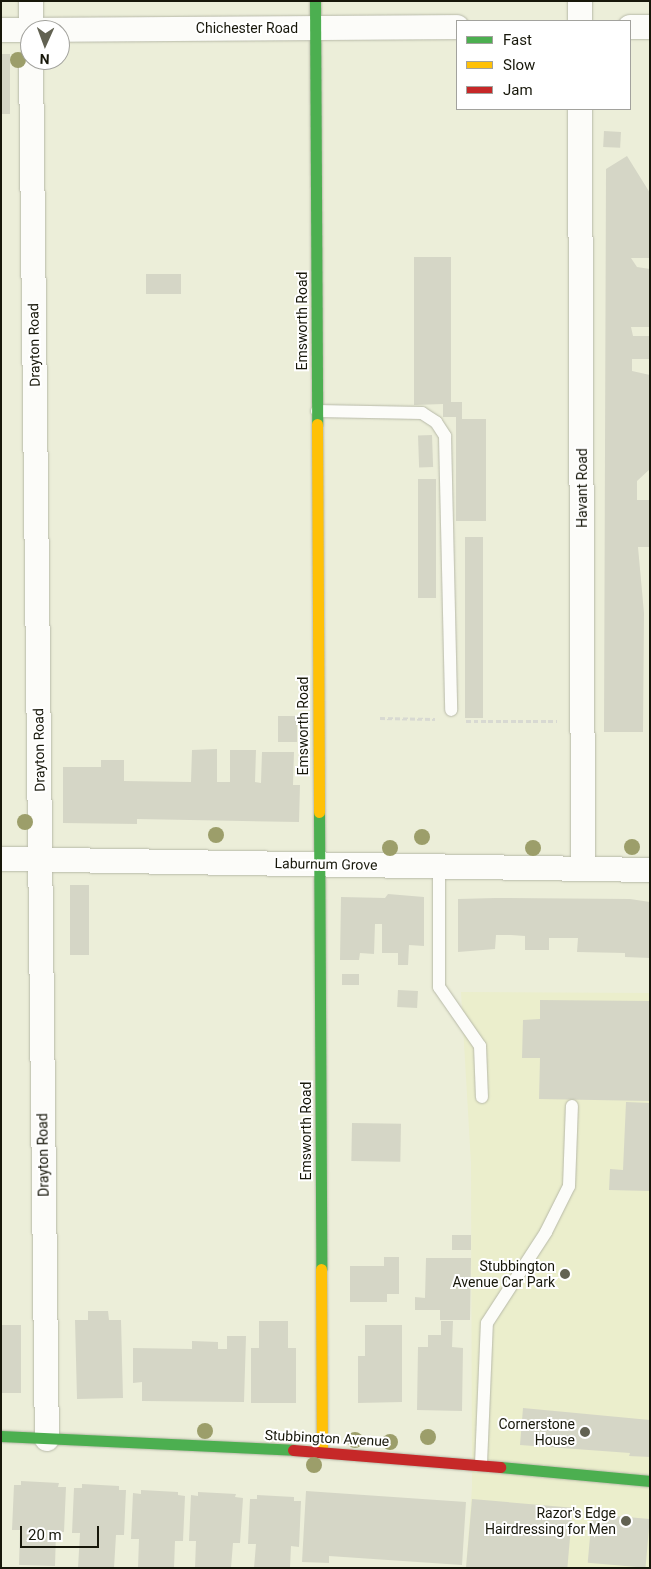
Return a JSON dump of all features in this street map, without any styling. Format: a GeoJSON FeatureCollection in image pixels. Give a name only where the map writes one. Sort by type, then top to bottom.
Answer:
{"type":"FeatureCollection","features":[{"type":"Feature","properties":{"kind":"street"},"geometry":{"type":"LineString","coordinates":[[30,20],[31,1]]}},
{"type":"Feature","properties":{"kind":"street","name":"Emsworth Road"},"geometry":{"type":"LineString","coordinates":[[315,1],[322,1451]]}},
{"type":"Feature","properties":{"kind":"street"},"geometry":{"type":"LineString","coordinates":[[580,1],[580,20]]}},
{"type":"Feature","properties":{"kind":"street","name":"Chichester Road"},"geometry":{"type":"LineString","coordinates":[[70,30],[456,27]]}},
{"type":"Feature","properties":{"kind":"street"},"geometry":{"type":"LineString","coordinates":[[631,27],[650,27]]}},
{"type":"Feature","properties":{"kind":"street"},"geometry":{"type":"LineString","coordinates":[[1,30],[20,30]]}},
{"type":"Feature","properties":{"kind":"street","name":"Drayton Road"},"geometry":{"type":"LineString","coordinates":[[31,70],[47,1439]]}},
{"type":"Feature","properties":{"kind":"street","name":"Havant Road"},"geometry":{"type":"LineString","coordinates":[[580,110],[583,868]]}},
{"type":"Feature","properties":{"kind":"street","name":"Laburnum Grove"},"geometry":{"type":"LineString","coordinates":[[1,859],[650,870]]}},
{"type":"Feature","properties":{"kind":"street","name":"Stubbington Avenue"},"geometry":{"type":"LineString","coordinates":[[1,1436],[322,1451],[481,1464],[650,1481]]}},
{"type":"Feature","properties":{"kind":"lane"},"geometry":{"type":"LineString","coordinates":[[317,411],[422,413],[436,422],[445,436],[455,715]]}},
{"type":"Feature","properties":{"kind":"lane"},"geometry":{"type":"LineString","coordinates":[[439,865],[439,987],[480,1046],[482,1097]]}},
{"type":"Feature","properties":{"kind":"lane"},"geometry":{"type":"LineString","coordinates":[[481,1464],[487,1323],[546,1232],[569,1186],[572,1106]]}},
{"type":"Feature","properties":{"kind":"path"},"geometry":{"type":"LineString","coordinates":[[455,715],[582,721]]}},
{"type":"Feature","properties":{"kind":"path"},"geometry":{"type":"LineString","coordinates":[[380,718],[441,719]]}},
{"type":"Feature","properties":{"kind":"shaded area"},"geometry":{"type":"Polygon","coordinates":[[[461,992],[650,993],[650,1568],[466,1568],[472,1487],[471,1163],[461,992]]]}},
{"type":"Feature","properties":{"kind":"building"},"geometry":{"type":"Polygon","coordinates":[[[1,54],[10,54],[10,114],[1,114],[1,54]]]}},
{"type":"Feature","properties":{"kind":"building"},"geometry":{"type":"Polygon","coordinates":[[[604,131],[621,132],[620,148],[603,147],[604,131]]]}},
{"type":"Feature","properties":{"kind":"building"},"geometry":{"type":"Polygon","coordinates":[[[627,156],[650,193],[650,258],[631,258],[637,267],[650,269],[650,327],[631,327],[633,336],[650,336],[650,359],[632,359],[632,371],[650,375],[650,469],[637,481],[637,500],[650,500],[650,547],[638,547],[644,613],[643,732],[604,732],[606,169],[627,156]]]}},
{"type":"Feature","properties":{"kind":"building"},"geometry":{"type":"Polygon","coordinates":[[[414,257],[451,257],[451,402],[462,402],[462,419],[486,419],[486,521],[456,521],[456,417],[443,417],[443,404],[414,405],[414,257]]]}},
{"type":"Feature","properties":{"kind":"building"},"geometry":{"type":"Polygon","coordinates":[[[146,274],[181,274],[181,294],[146,294],[146,274]]]}},
{"type":"Feature","properties":{"kind":"building"},"geometry":{"type":"Polygon","coordinates":[[[418,435],[432,435],[433,467],[419,467],[418,435]]]}},
{"type":"Feature","properties":{"kind":"building"},"geometry":{"type":"Polygon","coordinates":[[[418,479],[436,479],[436,598],[418,598],[418,479]]]}},
{"type":"Feature","properties":{"kind":"building"},"geometry":{"type":"Polygon","coordinates":[[[465,537],[483,537],[483,718],[465,718],[465,537]]]}},
{"type":"Feature","properties":{"kind":"building"},"geometry":{"type":"Polygon","coordinates":[[[278,716],[297,716],[297,742],[278,742],[278,716]]]}},
{"type":"Feature","properties":{"kind":"building"},"geometry":{"type":"Polygon","coordinates":[[[217,749],[217,782],[230,782],[230,750],[256,750],[255,782],[261,783],[262,752],[294,752],[293,785],[300,785],[299,822],[137,819],[137,824],[63,823],[63,767],[101,767],[101,760],[124,760],[124,781],[191,782],[192,750],[217,749]]]}},
{"type":"Feature","properties":{"kind":"building"},"geometry":{"type":"Polygon","coordinates":[[[70,885],[89,885],[89,955],[70,955],[70,885]]]}},
{"type":"Feature","properties":{"kind":"building"},"geometry":{"type":"Polygon","coordinates":[[[388,894],[424,897],[424,946],[409,945],[408,965],[398,965],[398,953],[382,953],[382,924],[375,924],[374,954],[360,953],[359,960],[340,960],[341,897],[385,898],[388,894]]]}},
{"type":"Feature","properties":{"kind":"building"},"geometry":{"type":"Polygon","coordinates":[[[458,899],[630,899],[650,902],[650,958],[625,957],[625,953],[577,952],[578,938],[549,938],[549,950],[525,950],[525,936],[511,935],[496,935],[495,949],[458,952],[458,899]]]}},
{"type":"Feature","properties":{"kind":"building"},"geometry":{"type":"Polygon","coordinates":[[[342,974],[359,974],[359,985],[342,985],[342,974]]]}},
{"type":"Feature","properties":{"kind":"building"},"geometry":{"type":"Polygon","coordinates":[[[398,990],[418,991],[417,1008],[397,1007],[398,990]]]}},
{"type":"Feature","properties":{"kind":"building"},"geometry":{"type":"Polygon","coordinates":[[[540,1000],[650,1001],[650,1101],[539,1099],[540,1058],[522,1058],[523,1020],[540,1019],[540,1000]]]}},
{"type":"Feature","properties":{"kind":"building"},"geometry":{"type":"Polygon","coordinates":[[[626,1102],[650,1103],[650,1191],[609,1190],[610,1169],[623,1170],[626,1102]]]}},
{"type":"Feature","properties":{"kind":"building"},"geometry":{"type":"Polygon","coordinates":[[[352,1123],[401,1124],[400,1162],[351,1161],[352,1123]]]}},
{"type":"Feature","properties":{"kind":"building"},"geometry":{"type":"Polygon","coordinates":[[[452,1235],[471,1235],[471,1250],[452,1250],[452,1235]]]}},
{"type":"Feature","properties":{"kind":"building"},"geometry":{"type":"Polygon","coordinates":[[[384,1257],[399,1257],[399,1294],[387,1294],[387,1302],[350,1302],[350,1266],[384,1266],[384,1257]]]}},
{"type":"Feature","properties":{"kind":"building"},"geometry":{"type":"Polygon","coordinates":[[[426,1258],[471,1258],[470,1320],[440,1320],[440,1310],[415,1310],[415,1297],[425,1298],[426,1258]]]}},
{"type":"Feature","properties":{"kind":"building"},"geometry":{"type":"Polygon","coordinates":[[[88,1311],[108,1311],[109,1320],[121,1320],[123,1398],[77,1399],[75,1320],[88,1320],[88,1311]]]}},
{"type":"Feature","properties":{"kind":"building"},"geometry":{"type":"Polygon","coordinates":[[[259,1321],[288,1321],[288,1348],[296,1348],[296,1403],[251,1403],[251,1348],[259,1348],[259,1321]]]}},
{"type":"Feature","properties":{"kind":"building"},"geometry":{"type":"Polygon","coordinates":[[[441,1321],[453,1321],[452,1347],[463,1348],[462,1411],[417,1410],[418,1347],[428,1347],[428,1335],[441,1335],[441,1321]]]}},
{"type":"Feature","properties":{"kind":"building"},"geometry":{"type":"Polygon","coordinates":[[[1,1325],[21,1325],[21,1393],[1,1393],[1,1325]]]}},
{"type":"Feature","properties":{"kind":"building"},"geometry":{"type":"Polygon","coordinates":[[[365,1325],[402,1325],[402,1402],[358,1403],[358,1356],[365,1356],[365,1325]]]}},
{"type":"Feature","properties":{"kind":"building"},"geometry":{"type":"Polygon","coordinates":[[[227,1336],[246,1336],[244,1402],[142,1401],[142,1382],[133,1383],[133,1348],[192,1349],[192,1341],[218,1342],[218,1349],[227,1349],[227,1336]]]}},
{"type":"Feature","properties":{"kind":"building","name":"Cornerstone House"},"geometry":{"type":"Polygon","coordinates":[[[523,1408],[650,1420],[650,1457],[629,1456],[630,1453],[520,1445],[523,1408]]]}},
{"type":"Feature","properties":{"kind":"building"},"geometry":{"type":"Polygon","coordinates":[[[21,1481],[59,1483],[58,1487],[66,1487],[64,1532],[56,1532],[55,1566],[19,1565],[20,1530],[12,1530],[14,1485],[21,1485],[21,1481]]]}},
{"type":"Feature","properties":{"kind":"building"},"geometry":{"type":"Polygon","coordinates":[[[82,1484],[119,1486],[119,1490],[126,1490],[124,1535],[116,1535],[114,1568],[78,1568],[80,1533],[72,1533],[74,1488],[82,1488],[82,1484]]]}},
{"type":"Feature","properties":{"kind":"building"},"geometry":{"type":"Polygon","coordinates":[[[141,1490],[178,1492],[178,1495],[185,1496],[183,1541],[175,1541],[174,1568],[138,1568],[139,1539],[131,1539],[133,1493],[141,1494],[141,1490]]]}},
{"type":"Feature","properties":{"kind":"building"},"geometry":{"type":"Polygon","coordinates":[[[306,1491],[466,1502],[462,1565],[329,1556],[329,1563],[302,1562],[306,1491]]]}},
{"type":"Feature","properties":{"kind":"building"},"geometry":{"type":"Polygon","coordinates":[[[198,1492],[236,1494],[235,1497],[243,1498],[240,1543],[233,1543],[231,1568],[195,1568],[196,1541],[189,1541],[191,1495],[198,1496],[198,1492]]]}},
{"type":"Feature","properties":{"kind":"building"},"geometry":{"type":"Polygon","coordinates":[[[257,1495],[294,1497],[294,1501],[301,1501],[299,1547],[291,1546],[290,1568],[254,1568],[256,1544],[248,1544],[250,1499],[257,1499],[257,1495]]]}},
{"type":"Feature","properties":{"kind":"building"},"geometry":{"type":"Polygon","coordinates":[[[472,1499],[573,1508],[567,1568],[466,1568],[472,1499]]]}},
{"type":"Feature","properties":{"kind":"building"},"geometry":{"type":"Polygon","coordinates":[[[592,1514],[650,1519],[646,1568],[588,1563],[592,1514]]]}},
{"type":"Feature","properties":{"kind":"traffic: fast"},"geometry":{"type":"LineString","coordinates":[[315,1],[317,424]]}},
{"type":"Feature","properties":{"kind":"traffic: fast"},"geometry":{"type":"LineString","coordinates":[[319,812],[321,1269]]}},
{"type":"Feature","properties":{"kind":"traffic: fast"},"geometry":{"type":"LineString","coordinates":[[1,1436],[293,1450]]}},
{"type":"Feature","properties":{"kind":"traffic: fast"},"geometry":{"type":"LineString","coordinates":[[500,1467],[650,1481]]}},
{"type":"Feature","properties":{"kind":"traffic: slow"},"geometry":{"type":"LineString","coordinates":[[317,424],[319,812]]}},
{"type":"Feature","properties":{"kind":"traffic: slow"},"geometry":{"type":"LineString","coordinates":[[321,1269],[322,1451]]}},
{"type":"Feature","properties":{"kind":"traffic: jam"},"geometry":{"type":"LineString","coordinates":[[293,1450],[500,1467]]}},
{"type":"Feature","properties":{"kind":"place","name":"Stubbington Avenue Car Park"},"geometry":{"type":"Point","coordinates":[565,1274]}},
{"type":"Feature","properties":{"kind":"place","name":"Cornerstone House"},"geometry":{"type":"Point","coordinates":[585,1432]}},
{"type":"Feature","properties":{"kind":"place","name":"Razor's Edge Hairdressing for Men"},"geometry":{"type":"Point","coordinates":[626,1521]}}]}
